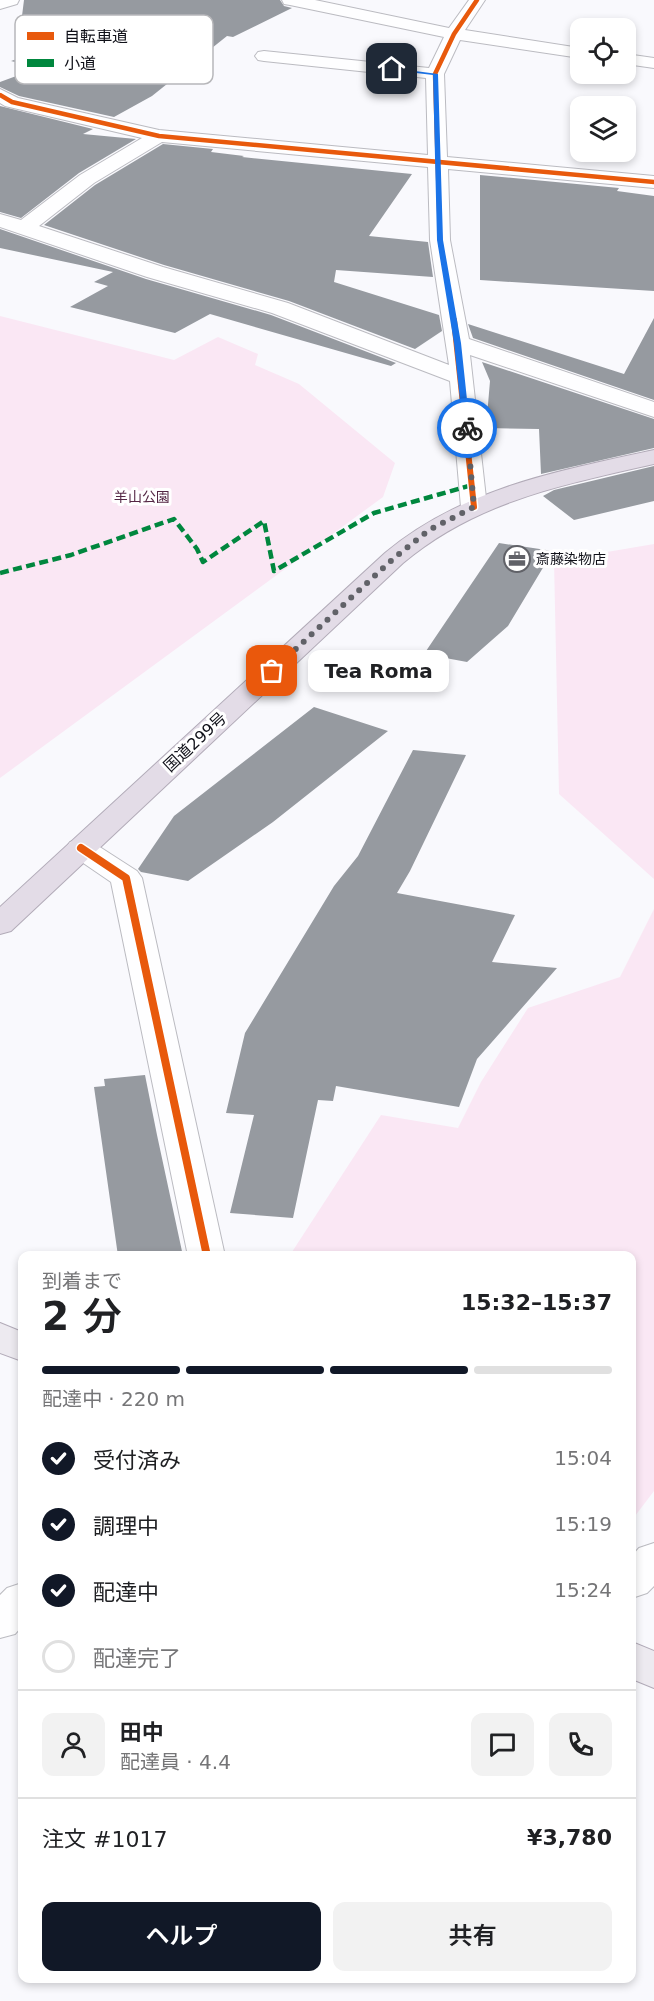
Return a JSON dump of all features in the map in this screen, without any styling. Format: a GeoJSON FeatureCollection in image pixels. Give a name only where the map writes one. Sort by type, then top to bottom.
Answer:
{"type":"FeatureCollection","features":[{"type":"Feature","properties":{"kind":"highway","name":"国道299号"},"geometry":{"type":"LineString","coordinates":[[0,924],[394,558],[429,530],[474,507],[527,486],[654,457]]}},
{"type":"Feature","properties":{"kind":"main road"},"geometry":{"type":"LineString","coordinates":[[0,1336],[18,1346]]}},
{"type":"Feature","properties":{"kind":"main road"},"geometry":{"type":"LineString","coordinates":[[636,1661],[654,1671]]}},
{"type":"Feature","properties":{"kind":"street"},"geometry":{"type":"LineString","coordinates":[[0,4],[11,0]]}},
{"type":"Feature","properties":{"kind":"street"},"geometry":{"type":"LineString","coordinates":[[290,0],[454,34],[570,51]]}},
{"type":"Feature","properties":{"kind":"street"},"geometry":{"type":"LineString","coordinates":[[474,507],[458,343],[440,240],[435,74],[454,34],[477,0]]}},
{"type":"Feature","properties":{"kind":"street"},"geometry":{"type":"LineString","coordinates":[[264,56],[435,74]]}},
{"type":"Feature","properties":{"kind":"street"},"geometry":{"type":"LineString","coordinates":[[636,60],[654,63]]}},
{"type":"Feature","properties":{"kind":"street"},"geometry":{"type":"LineString","coordinates":[[0,95],[12,102],[159,136],[654,182]]}},
{"type":"Feature","properties":{"kind":"street"},"geometry":{"type":"LineString","coordinates":[[25,227],[87,179],[159,136]]}},
{"type":"Feature","properties":{"kind":"street"},"geometry":{"type":"LineString","coordinates":[[0,220],[155,272],[280,308],[462,378]]}},
{"type":"Feature","properties":{"kind":"street"},"geometry":{"type":"LineString","coordinates":[[458,343],[654,410]]}},
{"type":"Feature","properties":{"kind":"street"},"geometry":{"type":"LineString","coordinates":[[81,848],[126,878],[206,1251]]}},
{"type":"Feature","properties":{"kind":"street"},"geometry":{"type":"LineString","coordinates":[[636,1578],[654,1559]]}},
{"type":"Feature","properties":{"kind":"street"},"geometry":{"type":"LineString","coordinates":[[0,1622],[18,1603]]}},
{"type":"Feature","properties":{"kind":"green space","name":"羊山公園"},"geometry":{"type":"Polygon","coordinates":[[[0,316],[174,360],[218,337],[258,354],[255,365],[299,384],[395,463],[383,497],[0,778],[0,316]]]}},
{"type":"Feature","properties":{"kind":"green space"},"geometry":{"type":"Polygon","coordinates":[[[654,544],[654,879],[559,794],[554,561],[654,544]]]}},
{"type":"Feature","properties":{"kind":"green space"},"geometry":{"type":"Polygon","coordinates":[[[654,909],[654,1491],[636,1515],[636,1251],[293,1251],[381,1115],[458,1128],[481,1082],[528,1008],[620,977],[654,909]]]}},
{"type":"Feature","properties":{"kind":"building"},"geometry":{"type":"Polygon","coordinates":[[[24,0],[280,0],[284,6],[292,8],[233,37],[227,36],[213,47],[213,15],[22,15],[24,0]]]}},
{"type":"Feature","properties":{"kind":"building"},"geometry":{"type":"Polygon","coordinates":[[[15,76],[15,84],[167,84],[152,96],[114,117],[19,96],[0,87],[0,82],[15,76]]]}},
{"type":"Feature","properties":{"kind":"building"},"geometry":{"type":"Polygon","coordinates":[[[0,106],[93,129],[83,134],[136,139],[79,173],[21,218],[0,212],[0,106]]]}},
{"type":"Feature","properties":{"kind":"building"},"geometry":{"type":"Polygon","coordinates":[[[163,144],[213,149],[211,152],[244,156],[242,157],[412,174],[369,236],[428,242],[433,277],[336,270],[334,282],[439,315],[442,331],[415,349],[289,301],[164,265],[44,225],[95,185],[163,144]]]}},
{"type":"Feature","properties":{"kind":"building"},"geometry":{"type":"Polygon","coordinates":[[[480,175],[619,188],[617,191],[654,196],[654,291],[480,280],[480,175]]]}},
{"type":"Feature","properties":{"kind":"building"},"geometry":{"type":"Polygon","coordinates":[[[0,229],[146,279],[271,315],[396,363],[391,366],[210,314],[175,333],[70,307],[108,286],[94,282],[113,272],[0,248],[0,229]]]}},
{"type":"Feature","properties":{"kind":"building"},"geometry":{"type":"Polygon","coordinates":[[[654,318],[654,400],[473,338],[468,324],[624,374],[654,318]]]}},
{"type":"Feature","properties":{"kind":"building"},"geometry":{"type":"Polygon","coordinates":[[[482,362],[654,419],[654,448],[541,474],[539,429],[486,428],[490,381],[482,362]]]}},
{"type":"Feature","properties":{"kind":"building"},"geometry":{"type":"Polygon","coordinates":[[[654,466],[654,501],[574,520],[543,496],[554,490],[654,466]]]}},
{"type":"Feature","properties":{"kind":"building"},"geometry":{"type":"Polygon","coordinates":[[[499,543],[553,551],[508,626],[467,662],[424,654],[499,543]]]}},
{"type":"Feature","properties":{"kind":"building"},"geometry":{"type":"Polygon","coordinates":[[[314,707],[388,731],[273,822],[188,881],[141,872],[138,869],[174,816],[314,707]]]}},
{"type":"Feature","properties":{"kind":"building"},"geometry":{"type":"Polygon","coordinates":[[[413,750],[466,755],[397,893],[515,915],[492,962],[557,968],[477,1059],[459,1107],[336,1086],[333,1101],[318,1100],[293,1218],[230,1213],[254,1115],[226,1113],[245,1033],[334,886],[358,856],[413,750]]]}},
{"type":"Feature","properties":{"kind":"building"},"geometry":{"type":"Polygon","coordinates":[[[145,1075],[182,1251],[117,1251],[94,1087],[105,1086],[104,1079],[145,1075]]]}},
{"type":"Feature","properties":{"kind":"marked path"},"geometry":{"type":"LineString","coordinates":[[0,573],[71,555],[174,519],[197,549],[203,562],[264,521],[274,571],[374,513],[472,485]]}},
{"type":"Feature","properties":{"kind":"cycle path"},"geometry":{"type":"LineString","coordinates":[[474,507],[458,343],[440,240],[435,74],[454,34],[477,0]]}},
{"type":"Feature","properties":{"kind":"cycle path"},"geometry":{"type":"LineString","coordinates":[[0,95],[12,102],[159,136],[654,182]]}},
{"type":"Feature","properties":{"kind":"cycle path"},"geometry":{"type":"LineString","coordinates":[[81,848],[126,878],[206,1251]]}},
{"type":"Feature","properties":{"kind":"way so far"},"geometry":{"type":"LineString","coordinates":[[272,671],[394,558],[429,530],[474,507],[467,428]]}},
{"type":"Feature","properties":{"kind":"place","name":"斎藤染物店"},"geometry":{"type":"Point","coordinates":[517,559]}},
{"type":"Feature","properties":{"kind":"place","name":"Tea Roma"},"geometry":{"type":"Point","coordinates":[272,671]}},
{"type":"Feature","properties":{"kind":"route"},"geometry":{"type":"LineString","coordinates":[[392,69],[435,74],[440,240],[458,343],[467,428]]}}]}
